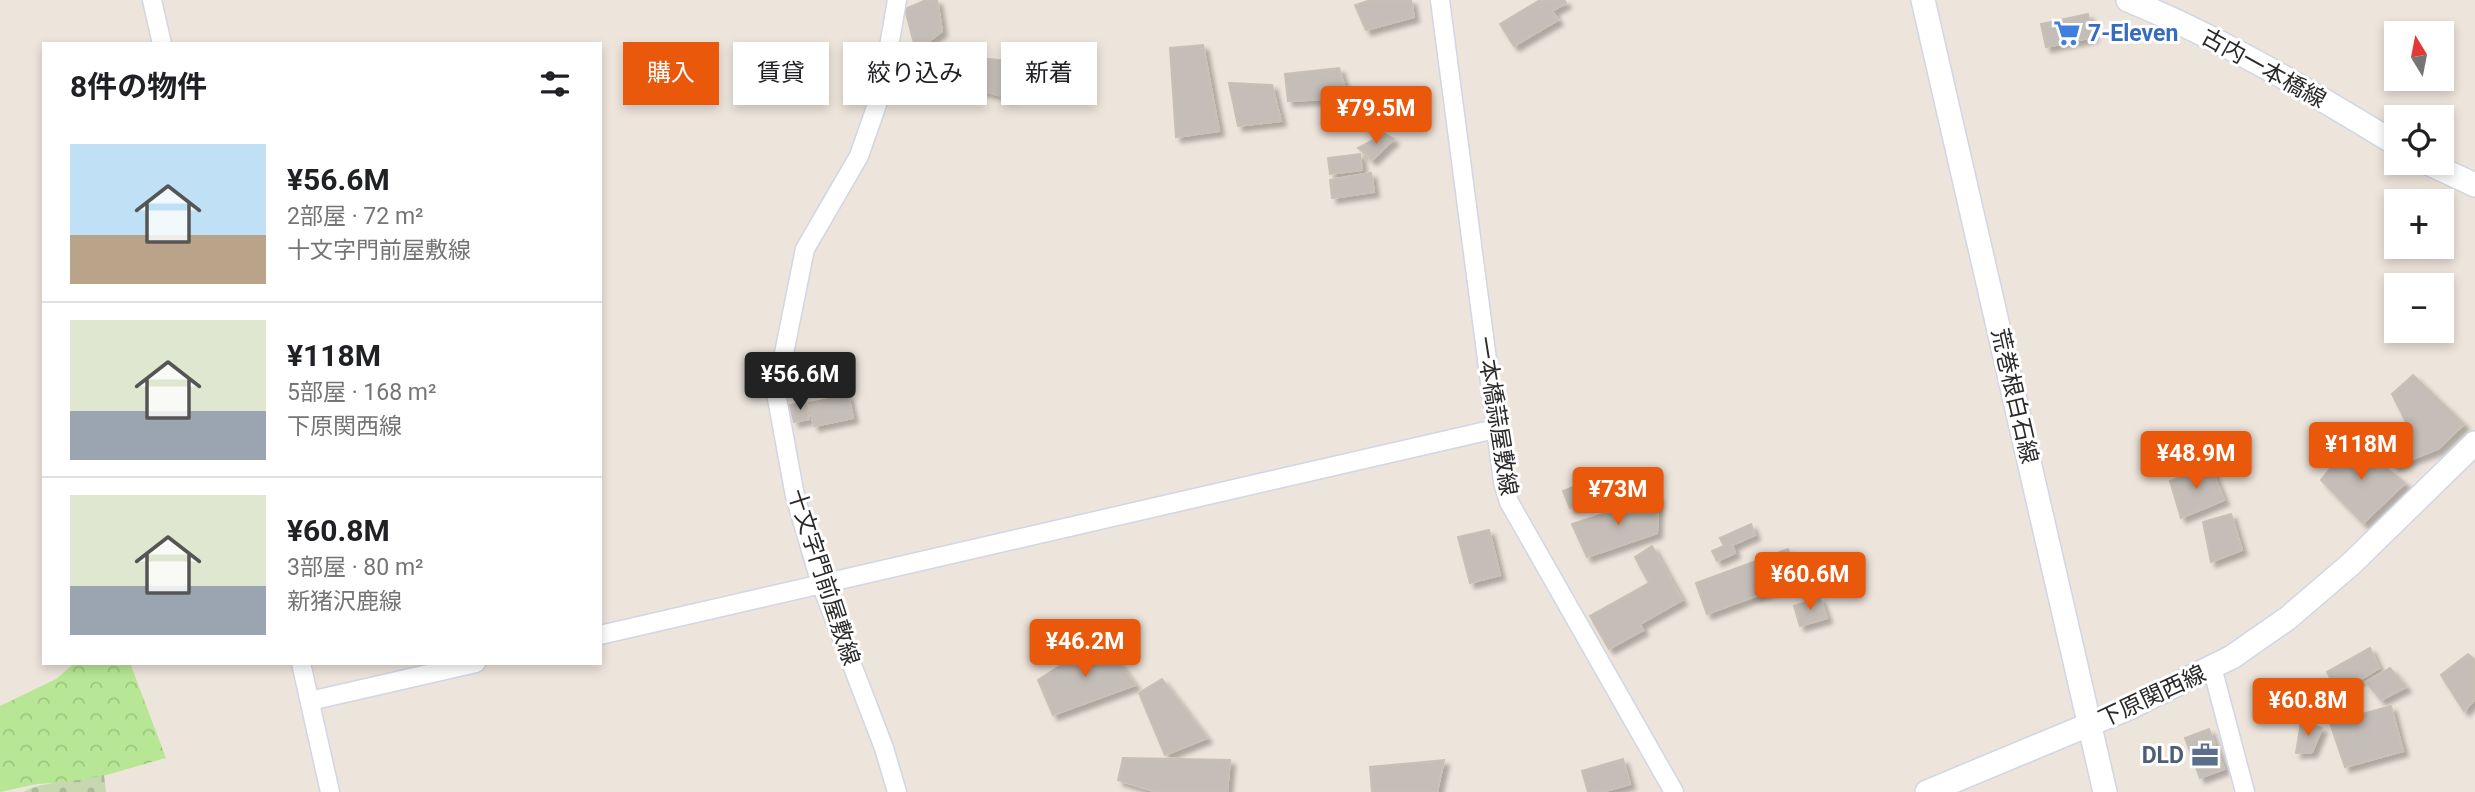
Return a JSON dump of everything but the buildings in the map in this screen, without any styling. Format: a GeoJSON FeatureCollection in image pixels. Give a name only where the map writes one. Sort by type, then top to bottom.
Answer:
{"type":"FeatureCollection","features":[{"type":"Feature","properties":{"kind":"street"},"geometry":{"type":"LineString","coordinates":[[152,0],[162,42]]}},
{"type":"Feature","properties":{"kind":"street","name":"十文字門前屋敷線"},"geometry":{"type":"LineString","coordinates":[[897,0],[881,93],[859,156],[805,249],[776,393],[794,496],[821,584],[884,747],[897,792]]}},
{"type":"Feature","properties":{"kind":"street","name":"一本橋蒜屋敷線"},"geometry":{"type":"LineString","coordinates":[[1440,0],[1503,482],[1509,502],[1674,792]]}},
{"type":"Feature","properties":{"kind":"street","name":"荒巻根白石線"},"geometry":{"type":"LineString","coordinates":[[1923,0],[2105,792]]}},
{"type":"Feature","properties":{"kind":"street","name":"古内一本橋線"},"geometry":{"type":"LineString","coordinates":[[2128,0],[2222,43],[2289,78],[2384,137]]}},
{"type":"Feature","properties":{"kind":"street"},"geometry":{"type":"LineString","coordinates":[[2454,175],[2475,185]]}},
{"type":"Feature","properties":{"kind":"street"},"geometry":{"type":"LineString","coordinates":[[602,635],[1495,429]]}},
{"type":"Feature","properties":{"kind":"street","name":"下原関西線"},"geometry":{"type":"LineString","coordinates":[[1927,792],[2090,725],[2232,657],[2288,618],[2351,564],[2475,443]]}},
{"type":"Feature","properties":{"kind":"street"},"geometry":{"type":"LineString","coordinates":[[301,665],[330,792]]}},
{"type":"Feature","properties":{"kind":"street"},"geometry":{"type":"LineString","coordinates":[[310,701],[467,665]]}},
{"type":"Feature","properties":{"kind":"street"},"geometry":{"type":"LineString","coordinates":[[2212,667],[2245,792]]}},
{"type":"Feature","properties":{"kind":"green space"},"geometry":{"type":"Polygon","coordinates":[[[73,665],[131,665],[166,758],[85,781],[37,784],[0,792],[0,706],[56,679],[73,665]]]}},
{"type":"Feature","properties":{"kind":"green space"},"geometry":{"type":"Polygon","coordinates":[[[104,775],[106,792],[23,792],[43,785],[104,775]]]}},
{"type":"Feature","properties":{"kind":"place","name":"7-Eleven"},"geometry":{"type":"Point","coordinates":[2067,33]}},
{"type":"Feature","properties":{"kind":"place","name":"DLD"},"geometry":{"type":"Point","coordinates":[2205,755]}}]}
